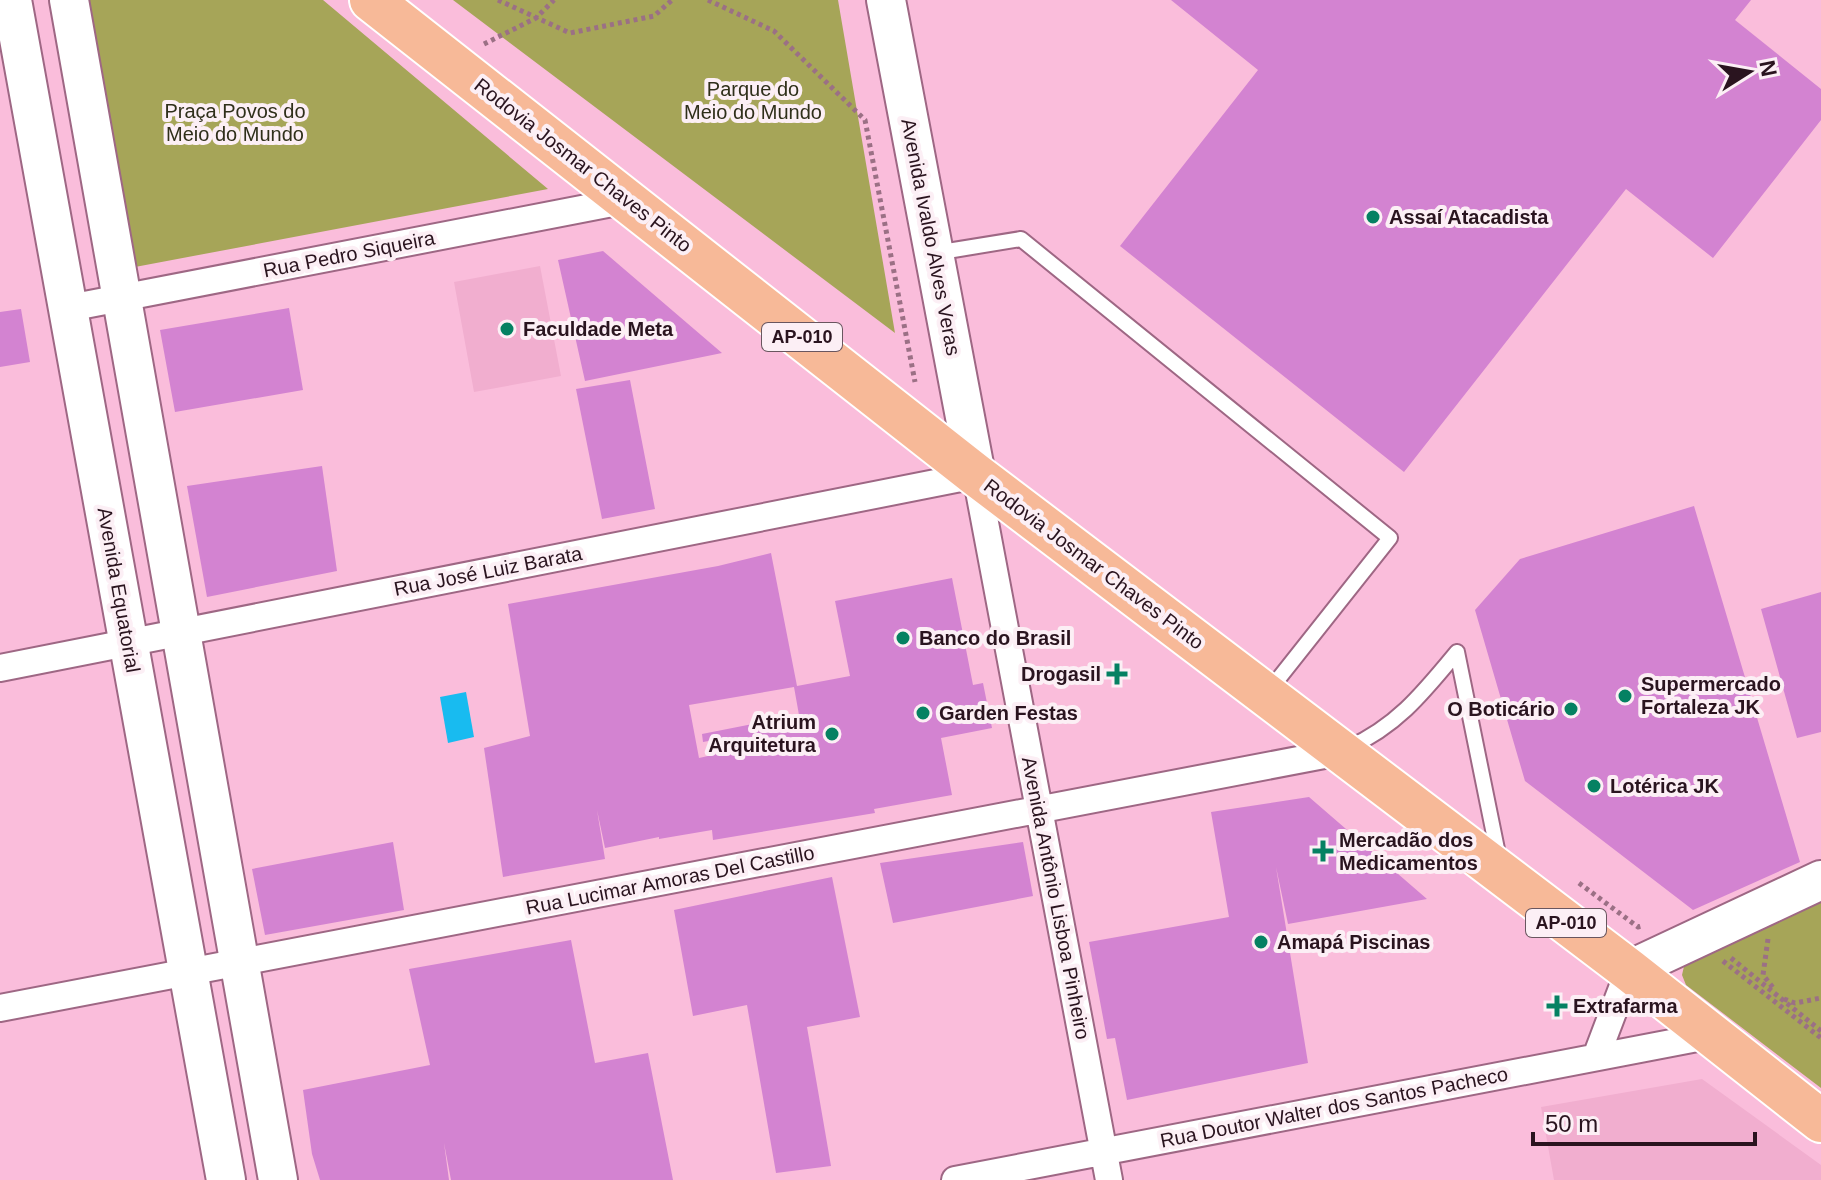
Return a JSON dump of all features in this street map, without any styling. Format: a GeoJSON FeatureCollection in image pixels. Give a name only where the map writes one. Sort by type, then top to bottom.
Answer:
{"type":"FeatureCollection","features":[{"type":"Feature","properties":{"kind":"main road","name":"Rodovia Josmar Chaves Pinto"},"geometry":{"type":"LineString","coordinates":[[371,0],[976,475],[1629,970],[1821,1121]]}},
{"type":"Feature","properties":{"kind":"street","name":"Avenida Equatorial"},"geometry":{"type":"LineString","coordinates":[[12,0],[226,1180]]}},
{"type":"Feature","properties":{"kind":"street"},"geometry":{"type":"LineString","coordinates":[[69,0],[278,1180]]}},
{"type":"Feature","properties":{"kind":"street","name":"Avenida Ivaldo Alves Veras"},"geometry":{"type":"LineString","coordinates":[[886,0],[976,475]]}},
{"type":"Feature","properties":{"kind":"street","name":"Rua Pedro Siqueira"},"geometry":{"type":"LineString","coordinates":[[69,308],[628,200]]}},
{"type":"Feature","properties":{"kind":"street","name":"Rua José Luiz Barata"},"geometry":{"type":"LineString","coordinates":[[0,668],[976,475]]}},
{"type":"Feature","properties":{"kind":"street","name":"Avenida Antônio Lisboa Pinheiro"},"geometry":{"type":"LineString","coordinates":[[976,475],[1109,1180]]}},
{"type":"Feature","properties":{"kind":"street","name":"Rua Lucimar Amoras Del Castillo"},"geometry":{"type":"LineString","coordinates":[[0,1008],[1340,752]]}},
{"type":"Feature","properties":{"kind":"street"},"geometry":{"type":"LineString","coordinates":[[1596,1057],[1629,970],[1821,880]]}},
{"type":"Feature","properties":{"kind":"street","name":"Rua Doutor Walter dos Santos Pacheco"},"geometry":{"type":"LineString","coordinates":[[955,1180],[1713,1035]]}},
{"type":"Feature","properties":{"kind":"lane"},"geometry":{"type":"LineString","coordinates":[[934,253],[1021,239],[1390,538],[1265,695]]}},
{"type":"Feature","properties":{"kind":"lane"},"geometry":{"type":"LineString","coordinates":[[1340,752],[1374,737],[1411,708],[1457,652],[1502,875]]}},
{"type":"Feature","properties":{"kind":"path"},"geometry":{"type":"LineString","coordinates":[[498,0],[570,33],[654,16],[672,0]]}},
{"type":"Feature","properties":{"kind":"path"},"geometry":{"type":"LineString","coordinates":[[495,54],[483,44],[536,18],[554,0]]}},
{"type":"Feature","properties":{"kind":"path"},"geometry":{"type":"LineString","coordinates":[[708,0],[774,31],[865,120],[915,384]]}},
{"type":"Feature","properties":{"kind":"path"},"geometry":{"type":"LineString","coordinates":[[902,374],[924,391]]}},
{"type":"Feature","properties":{"kind":"path"},"geometry":{"type":"LineString","coordinates":[[1577,882],[1638,927],[1652,923]]}},
{"type":"Feature","properties":{"kind":"path"},"geometry":{"type":"LineString","coordinates":[[1758,940],[1769,935],[1763,975],[1782,999],[1795,1003],[1821,998]]}},
{"type":"Feature","properties":{"kind":"path"},"geometry":{"type":"LineString","coordinates":[[1737,949],[1719,957],[1821,1038]]}},
{"type":"Feature","properties":{"kind":"path"},"geometry":{"type":"LineString","coordinates":[[1727,954],[1821,1031]]}},
{"type":"Feature","properties":{"kind":"shaded area","name":"Faculdade Meta"},"geometry":{"type":"Polygon","coordinates":[[[540,266],[561,376],[474,392],[454,282],[540,266]]]}},
{"type":"Feature","properties":{"kind":"shaded area"},"geometry":{"type":"Polygon","coordinates":[[[1702,1079],[1821,1165],[1821,1180],[1554,1180],[1541,1107],[1702,1079]]]}},
{"type":"Feature","properties":{"kind":"green space","name":"Praça Povos do Meio do Mundo"},"geometry":{"type":"Polygon","coordinates":[[[87,0],[323,0],[548,189],[135,267],[87,0]]]}},
{"type":"Feature","properties":{"kind":"green space","name":"Parque do Meio do Mundo"},"geometry":{"type":"Polygon","coordinates":[[[453,0],[838,0],[895,333],[453,0]]]}},
{"type":"Feature","properties":{"kind":"green space"},"geometry":{"type":"Polygon","coordinates":[[[1821,901],[1821,1088],[1686,985],[1682,975],[1685,962],[1821,901]]]}},
{"type":"Feature","properties":{"kind":"water"},"geometry":{"type":"Polygon","coordinates":[[[466,692],[474,737],[448,743],[440,697],[466,692]]]}},
{"type":"Feature","properties":{"kind":"building","name":"Assaí Atacadista"},"geometry":{"type":"Polygon","coordinates":[[[1171,0],[1751,0],[1735,20],[1821,89],[1821,120],[1713,258],[1626,189],[1404,472],[1120,246],[1258,70],[1171,0]]]}},
{"type":"Feature","properties":{"kind":"building"},"geometry":{"type":"Polygon","coordinates":[[[603,251],[722,353],[585,381],[558,260],[603,251]]]}},
{"type":"Feature","properties":{"kind":"building"},"geometry":{"type":"Polygon","coordinates":[[[289,308],[303,390],[175,412],[160,330],[289,308]]]}},
{"type":"Feature","properties":{"kind":"building"},"geometry":{"type":"Polygon","coordinates":[[[21,309],[30,362],[0,367],[0,312],[21,309]]]}},
{"type":"Feature","properties":{"kind":"building"},"geometry":{"type":"Polygon","coordinates":[[[630,380],[655,509],[602,519],[576,389],[630,380]]]}},
{"type":"Feature","properties":{"kind":"building"},"geometry":{"type":"Polygon","coordinates":[[[322,466],[337,571],[207,597],[187,486],[322,466]]]}},
{"type":"Feature","properties":{"kind":"building","name":"Supermercado Fortaleza JK"},"geometry":{"type":"Polygon","coordinates":[[[1694,506],[1800,862],[1693,910],[1525,781],[1475,610],[1520,559],[1694,506]]]}},
{"type":"Feature","properties":{"kind":"building"},"geometry":{"type":"Polygon","coordinates":[[[771,553],[797,686],[850,676],[835,601],[952,578],[973,685],[983,683],[992,728],[941,738],[952,795],[874,809],[875,813],[713,840],[712,830],[605,848],[597,810],[605,859],[503,877],[484,748],[530,736],[508,604],[718,566],[771,553]],[[794,687],[689,705],[699,758],[717,754],[714,740],[703,742],[702,734],[799,715],[794,687]]]}},
{"type":"Feature","properties":{"kind":"building"},"geometry":{"type":"Polygon","coordinates":[[[1821,592],[1821,732],[1797,738],[1761,609],[1821,592]]]}},
{"type":"Feature","properties":{"kind":"building"},"geometry":{"type":"Polygon","coordinates":[[[1309,797],[1427,899],[1288,924],[1276,867],[1308,1063],[1127,1100],[1115,1038],[1107,1039],[1089,942],[1229,917],[1211,812],[1309,797]]]}},
{"type":"Feature","properties":{"kind":"building"},"geometry":{"type":"Polygon","coordinates":[[[393,842],[404,910],[265,935],[252,869],[393,842]]]}},
{"type":"Feature","properties":{"kind":"building"},"geometry":{"type":"Polygon","coordinates":[[[1023,842],[1033,896],[893,923],[880,863],[1023,842]]]}},
{"type":"Feature","properties":{"kind":"building"},"geometry":{"type":"Polygon","coordinates":[[[832,877],[860,1017],[807,1027],[831,1166],[776,1173],[747,1005],[693,1016],[674,910],[832,877]]]}},
{"type":"Feature","properties":{"kind":"building"},"geometry":{"type":"Polygon","coordinates":[[[571,940],[595,1063],[648,1053],[673,1180],[451,1180],[444,1143],[449,1180],[320,1180],[312,1154],[303,1090],[430,1065],[409,969],[571,940]]]}},
{"type":"Feature","properties":{"kind":"place","name":"Assaí Atacadista"},"geometry":{"type":"Point","coordinates":[1373,217]}},
{"type":"Feature","properties":{"kind":"place","name":"Faculdade Meta"},"geometry":{"type":"Point","coordinates":[507,329]}},
{"type":"Feature","properties":{"kind":"place","name":"Banco do Brasil"},"geometry":{"type":"Point","coordinates":[903,638]}},
{"type":"Feature","properties":{"kind":"place","name":"Drogasil"},"geometry":{"type":"Point","coordinates":[1117,674]}},
{"type":"Feature","properties":{"kind":"place","name":"Supermercado Fortaleza JK"},"geometry":{"type":"Point","coordinates":[1625,696]}},
{"type":"Feature","properties":{"kind":"place","name":"O Boticário"},"geometry":{"type":"Point","coordinates":[1571,709]}},
{"type":"Feature","properties":{"kind":"place","name":"Garden Festas"},"geometry":{"type":"Point","coordinates":[923,713]}},
{"type":"Feature","properties":{"kind":"place","name":"Atrium Arquitetura"},"geometry":{"type":"Point","coordinates":[832,734]}},
{"type":"Feature","properties":{"kind":"place","name":"Lotérica JK"},"geometry":{"type":"Point","coordinates":[1594,786]}},
{"type":"Feature","properties":{"kind":"place","name":"Mercadão dos Medicamentos"},"geometry":{"type":"Point","coordinates":[1323,851]}},
{"type":"Feature","properties":{"kind":"place","name":"Amapá Piscinas"},"geometry":{"type":"Point","coordinates":[1261,942]}},
{"type":"Feature","properties":{"kind":"place","name":"Extrafarma"},"geometry":{"type":"Point","coordinates":[1557,1006]}}]}
